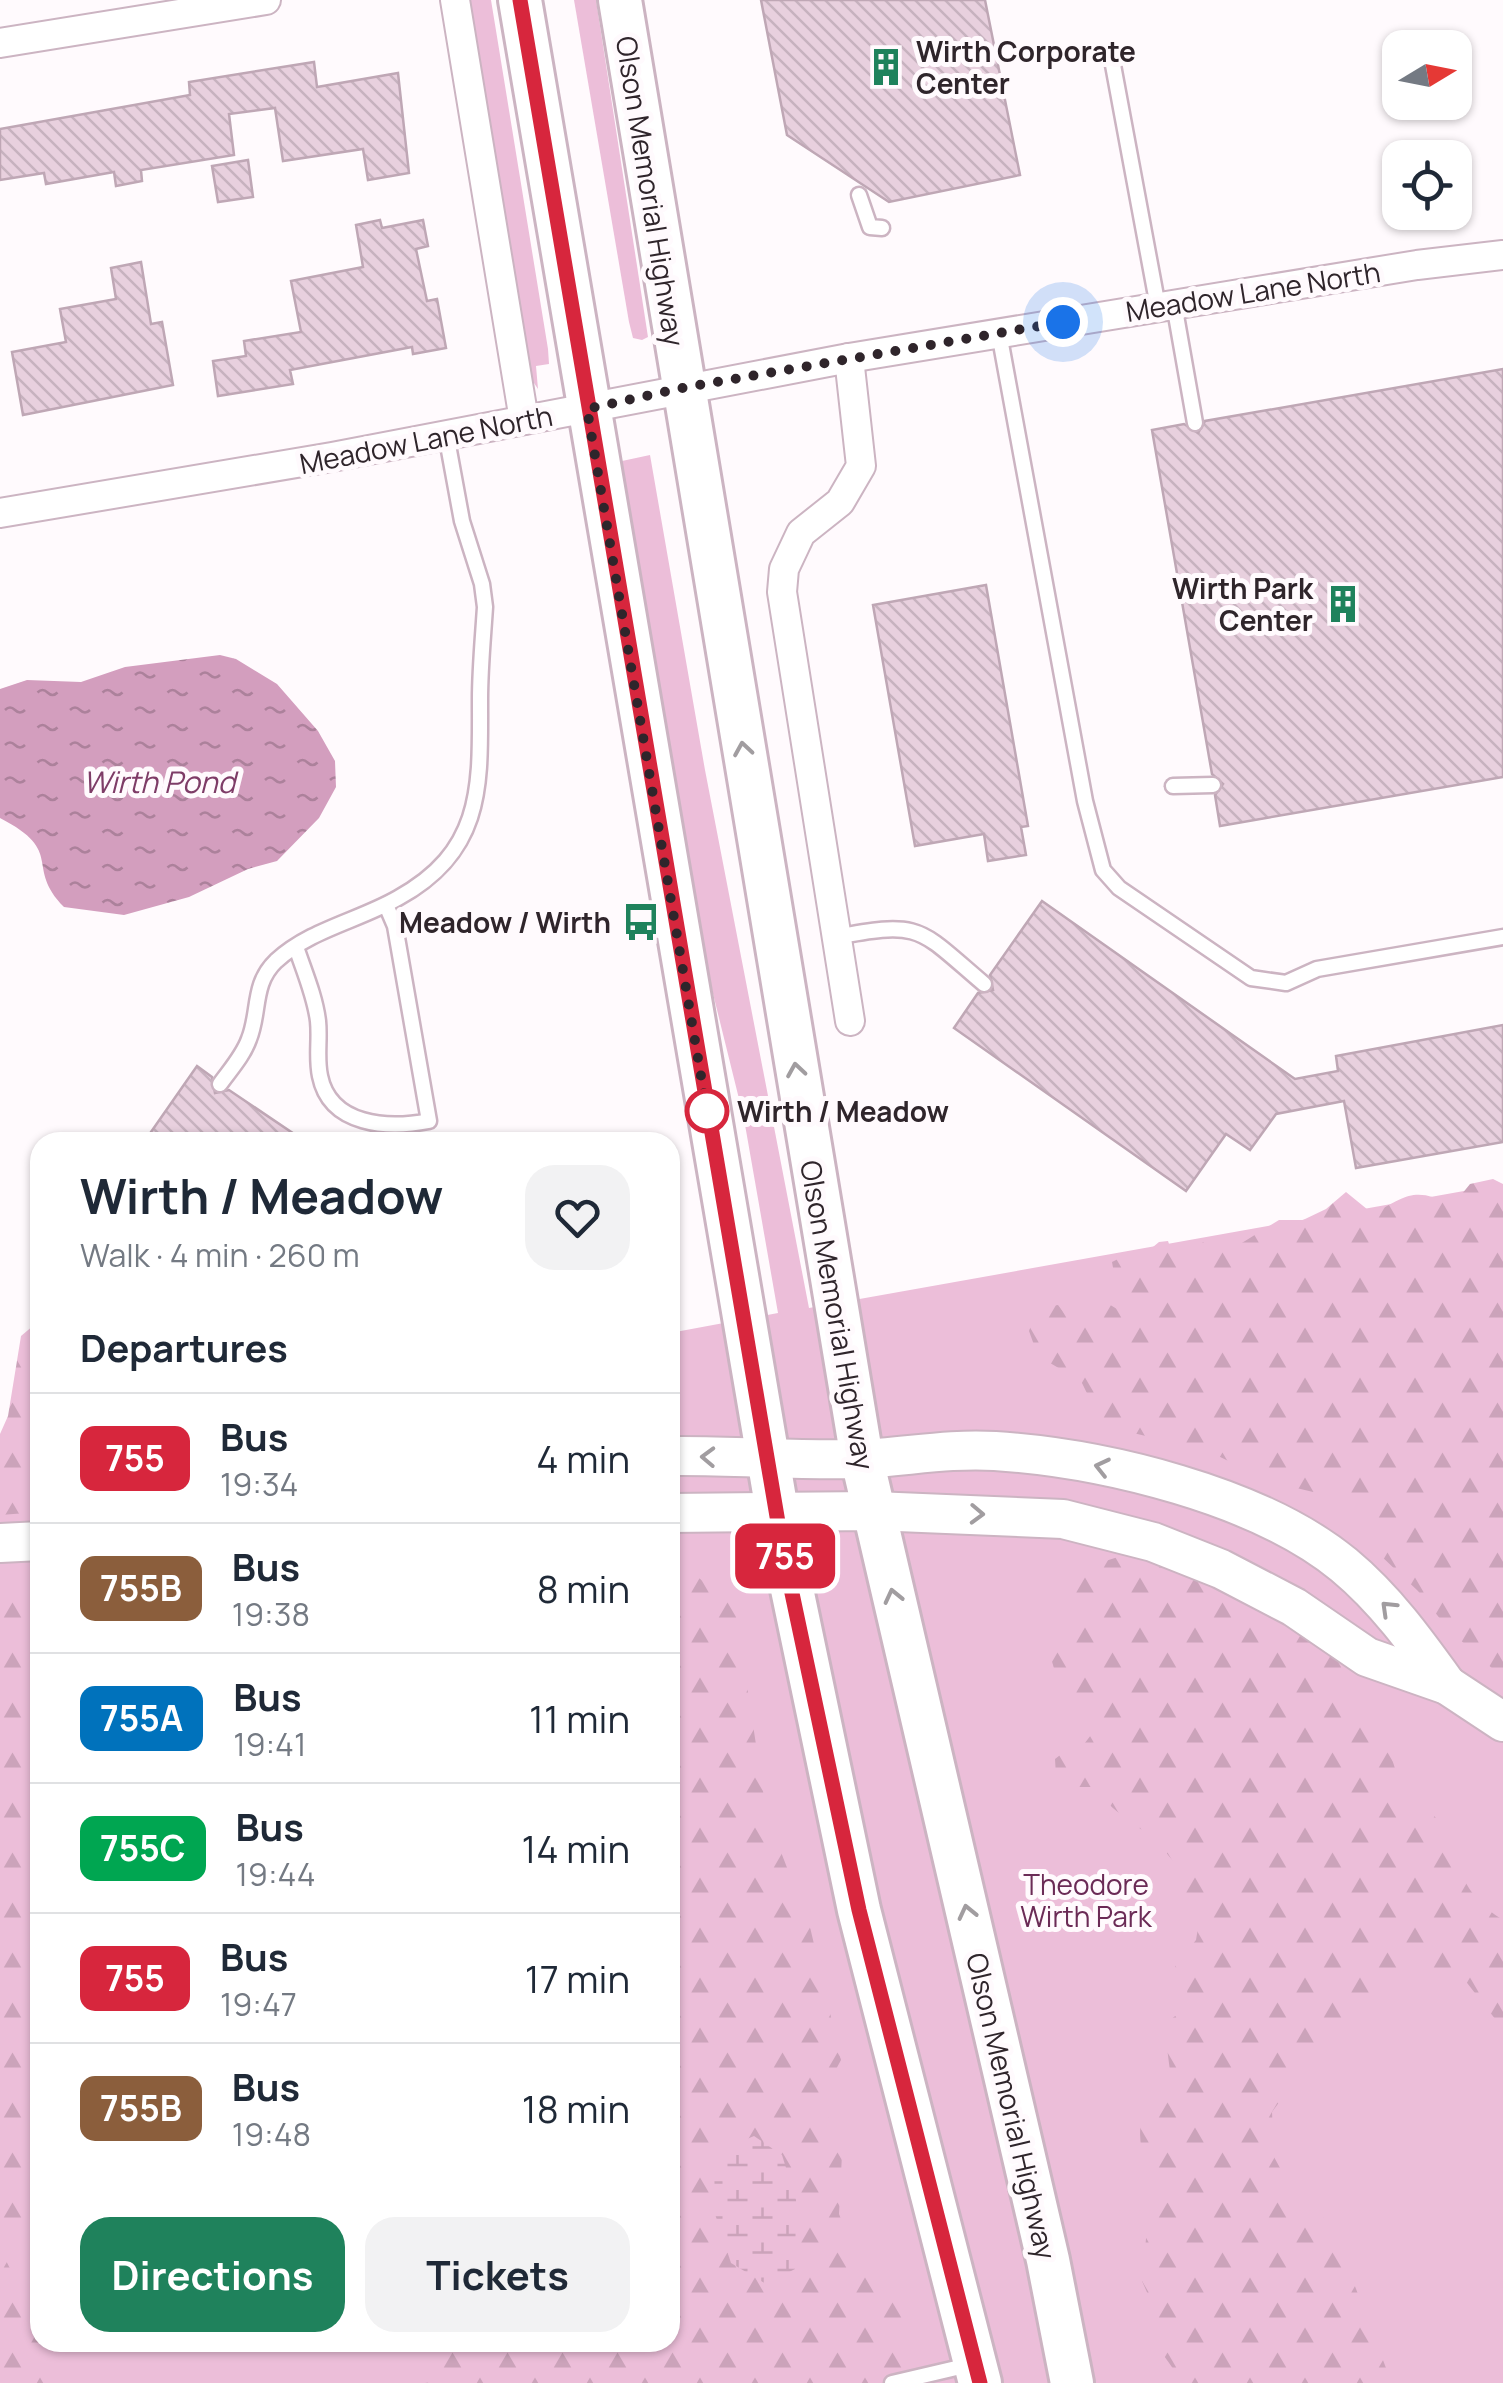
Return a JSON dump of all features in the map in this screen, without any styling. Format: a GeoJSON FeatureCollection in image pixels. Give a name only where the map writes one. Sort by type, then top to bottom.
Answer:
{"type":"FeatureCollection","features":[{"type":"Feature","properties":{"kind":"main road"},"geometry":{"type":"LineString","coordinates":[[520,0],[776,1512],[859,1910],[977,2374]]}},
{"type":"Feature","properties":{"kind":"main road","name":"Olson Memorial Highway"},"geometry":{"type":"LineString","coordinates":[[620,0],[862,1459],[1048,2260],[1072,2383]]}},
{"type":"Feature","properties":{"kind":"street"},"geometry":{"type":"LineString","coordinates":[[0,43],[266,0]]}},
{"type":"Feature","properties":{"kind":"street"},"geometry":{"type":"LineString","coordinates":[[455,0],[524,420]]}},
{"type":"Feature","properties":{"kind":"street","name":"Meadow Lane North"},"geometry":{"type":"LineString","coordinates":[[0,513],[587,409],[848,358],[1503,255]]}},
{"type":"Feature","properties":{"kind":"street"},"geometry":{"type":"LineString","coordinates":[[848,358],[861,466],[840,502],[801,533],[784,569],[782,592],[850,1021]]}},
{"type":"Feature","properties":{"kind":"street"},"geometry":{"type":"LineString","coordinates":[[680,1456],[862,1459],[921,1452],[995,1451],[1096,1464],[1274,1520],[1342,1564],[1400,1620],[1447,1685]]}},
{"type":"Feature","properties":{"kind":"street"},"geometry":{"type":"LineString","coordinates":[[680,1513],[874,1511],[1063,1519],[1153,1542],[1279,1599],[1367,1656],[1447,1685],[1503,1722]]}},
{"type":"Feature","properties":{"kind":"street"},"geometry":{"type":"LineString","coordinates":[[0,1543],[30,1542]]}},
{"type":"Feature","properties":{"kind":"lane"},"geometry":{"type":"LineString","coordinates":[[1112,65],[1195,423]]}},
{"type":"Feature","properties":{"kind":"lane"},"geometry":{"type":"LineString","coordinates":[[859,195],[870,226],[882,228]]}},
{"type":"Feature","properties":{"kind":"lane"},"geometry":{"type":"LineString","coordinates":[[1000,333],[1084,801],[1103,870],[1119,888],[1251,978],[1266,983],[1286,983],[1318,969],[1503,937]]}},
{"type":"Feature","properties":{"kind":"lane"},"geometry":{"type":"LineString","coordinates":[[220,1084],[250,1040],[264,974],[296,946],[386,905],[428,878],[448,856],[481,786],[485,607],[482,584],[462,521],[446,434]]}},
{"type":"Feature","properties":{"kind":"lane"},"geometry":{"type":"LineString","coordinates":[[1173,786],[1214,785]]}},
{"type":"Feature","properties":{"kind":"lane"},"geometry":{"type":"LineString","coordinates":[[296,946],[315,1004],[316,1055],[328,1097],[341,1109],[375,1124],[393,1128],[428,1121],[395,926],[386,905]]}},
{"type":"Feature","properties":{"kind":"lane"},"geometry":{"type":"LineString","coordinates":[[836,937],[905,926],[929,938],[984,984]]}},
{"type":"Feature","properties":{"kind":"lane"},"geometry":{"type":"LineString","coordinates":[[892,2383],[977,2374]]}},
{"type":"Feature","properties":{"kind":"green space"},"geometry":{"type":"Polygon","coordinates":[[[469,0],[491,0],[548,349],[549,364],[536,366],[538,389],[532,380],[469,0]]]}},
{"type":"Feature","properties":{"kind":"green space"},"geometry":{"type":"Polygon","coordinates":[[[574,0],[596,0],[648,337],[642,340],[633,338],[629,322],[574,0]]]}},
{"type":"Feature","properties":{"kind":"green space","name":"Theodore Wirth Park"},"geometry":{"type":"Polygon","coordinates":[[[650,455],[705,770],[809,1308],[1503,1184],[1503,2383],[0,2383],[0,1459],[30,1453],[30,2352],[680,2352],[680,1331],[778,1313],[744,1119],[698,933],[629,532],[622,461],[650,455]]]}},
{"type":"Feature","properties":{"kind":"green space"},"geometry":{"type":"Polygon","coordinates":[[[1493,1179],[1503,1184],[1503,1678],[1449,1630],[1418,1591],[1379,1554],[1347,1500],[1271,1482],[1206,1450],[1103,1426],[1081,1381],[1038,1356],[1029,1331],[1037,1308],[1058,1305],[1073,1325],[1089,1320],[1095,1308],[1107,1303],[1122,1312],[1125,1304],[1117,1290],[1112,1262],[1120,1258],[1129,1267],[1159,1242],[1168,1241],[1174,1259],[1190,1260],[1194,1248],[1205,1241],[1237,1246],[1279,1220],[1303,1220],[1326,1209],[1346,1192],[1373,1214],[1412,1195],[1429,1196],[1453,1205],[1470,1184],[1493,1179]]]}},
{"type":"Feature","properties":{"kind":"green space"},"geometry":{"type":"Polygon","coordinates":[[[30,1328],[30,1513],[0,1515],[0,1434],[8,1416],[21,1336],[30,1328]]]}},
{"type":"Feature","properties":{"kind":"green space"},"geometry":{"type":"Polygon","coordinates":[[[1143,1549],[1340,1651],[1345,1719],[1383,1735],[1406,1793],[1437,1819],[1469,1889],[1503,1920],[1503,2029],[1464,1979],[1427,1971],[1389,1980],[1351,2011],[1314,2072],[1293,2083],[1272,2112],[1274,2157],[1296,2197],[1331,2223],[1386,2368],[1387,2383],[1172,2383],[1174,2370],[1162,2353],[1158,2317],[1142,2281],[1149,2207],[1170,2202],[1146,2162],[1141,2126],[1154,2095],[1171,2079],[1164,2024],[1188,2007],[1187,1989],[1175,1966],[1196,1940],[1198,1928],[1183,1910],[1181,1867],[1095,1787],[1065,1787],[1056,1776],[1055,1759],[1068,1749],[1081,1748],[1091,1735],[1083,1716],[1064,1703],[1051,1658],[1069,1621],[1076,1580],[1093,1565],[1143,1549]]]}},
{"type":"Feature","properties":{"kind":"green space"},"geometry":{"type":"Polygon","coordinates":[[[30,1575],[30,2238],[0,2243],[0,1577],[30,1575]]]}},
{"type":"Feature","properties":{"kind":"green space"},"geometry":{"type":"Polygon","coordinates":[[[699,1578],[735,1608],[767,1816],[810,1927],[841,2060],[821,2097],[842,2154],[839,2214],[852,2248],[897,2280],[917,2305],[908,2348],[920,2383],[425,2383],[445,2380],[415,2352],[680,2352],[680,1579],[699,1578]]]}},
{"type":"Feature","properties":{"kind":"green space"},"geometry":{"type":"Polygon","coordinates":[[[754,2136],[782,2155],[796,2200],[795,2269],[766,2284],[731,2263],[715,2214],[714,2153],[754,2136]]]}},
{"type":"Feature","properties":{"kind":"green space"},"geometry":{"type":"Polygon","coordinates":[[[0,2249],[30,2307],[30,2352],[50,2352],[62,2383],[0,2383],[0,2249]]]}},
{"type":"Feature","properties":{"kind":"water","name":"Wirth Pond"},"geometry":{"type":"Polygon","coordinates":[[[220,655],[236,659],[277,684],[318,731],[335,761],[336,787],[319,818],[277,861],[248,869],[189,897],[124,915],[64,907],[46,881],[39,850],[32,840],[0,818],[0,689],[27,680],[81,682],[125,667],[220,655]]]}},
{"type":"Feature","properties":{"kind":"building","name":"Wirth Corporate Center"},"geometry":{"type":"Polygon","coordinates":[[[761,0],[985,0],[1020,175],[889,202],[787,135],[761,0]]]}},
{"type":"Feature","properties":{"kind":"building"},"geometry":{"type":"Polygon","coordinates":[[[314,62],[317,87],[398,73],[409,173],[368,180],[363,149],[283,161],[275,108],[229,114],[234,155],[141,170],[142,181],[116,186],[114,172],[46,184],[44,173],[0,180],[0,129],[190,95],[189,82],[314,62]]]}},
{"type":"Feature","properties":{"kind":"building"},"geometry":{"type":"Polygon","coordinates":[[[248,160],[253,197],[218,202],[212,166],[248,160]]]}},
{"type":"Feature","properties":{"kind":"building"},"geometry":{"type":"Polygon","coordinates":[[[380,220],[382,228],[423,220],[428,246],[416,249],[427,301],[437,299],[446,348],[413,354],[412,347],[290,370],[293,384],[218,396],[213,361],[246,356],[244,341],[301,332],[291,281],[363,267],[356,225],[380,220]]]}},
{"type":"Feature","properties":{"kind":"building"},"geometry":{"type":"Polygon","coordinates":[[[141,262],[151,324],[162,322],[173,385],[23,415],[12,352],[66,342],[60,309],[116,299],[111,268],[141,262]]]}},
{"type":"Feature","properties":{"kind":"building","name":"Wirth Park Center"},"geometry":{"type":"Polygon","coordinates":[[[1503,369],[1503,777],[1220,826],[1215,795],[1223,784],[1212,774],[1152,430],[1184,424],[1198,433],[1205,421],[1503,369]]]}},
{"type":"Feature","properties":{"kind":"building"},"geometry":{"type":"Polygon","coordinates":[[[986,585],[1028,826],[1021,827],[1026,855],[988,861],[984,834],[915,846],[873,605],[986,585]]]}},
{"type":"Feature","properties":{"kind":"building"},"geometry":{"type":"Polygon","coordinates":[[[1042,901],[1295,1079],[1338,1071],[1336,1056],[1503,1025],[1503,1142],[1356,1168],[1344,1101],[1276,1114],[1250,1150],[1226,1134],[1186,1191],[954,1028],[978,993],[993,990],[990,975],[1042,901]]]}},
{"type":"Feature","properties":{"kind":"building"},"geometry":{"type":"Polygon","coordinates":[[[197,1066],[212,1077],[215,1093],[229,1090],[291,1132],[151,1132],[197,1066]]]}},
{"type":"Feature","properties":{"kind":"bus line","name":"755"},"geometry":{"type":"LineString","coordinates":[[520,0],[782,1546],[859,1910],[980,2383]]}},
{"type":"Feature","properties":{"kind":"place","name":"Wirth Corporate Center"},"geometry":{"type":"Point","coordinates":[886,67]}},
{"type":"Feature","properties":{"kind":"place","name":"Wirth Park Center"},"geometry":{"type":"Point","coordinates":[1343,604]}},
{"type":"Feature","properties":{"kind":"place","name":"Meadow / Wirth"},"geometry":{"type":"Point","coordinates":[641,922]}},
{"type":"Feature","properties":{"kind":"place","name":"Wirth / Meadow"},"geometry":{"type":"Point","coordinates":[707,1111]}},
{"type":"Feature","properties":{"kind":"route"},"geometry":{"type":"LineString","coordinates":[[707,1111],[587,409],[682,388],[1063,322]]}}]}
